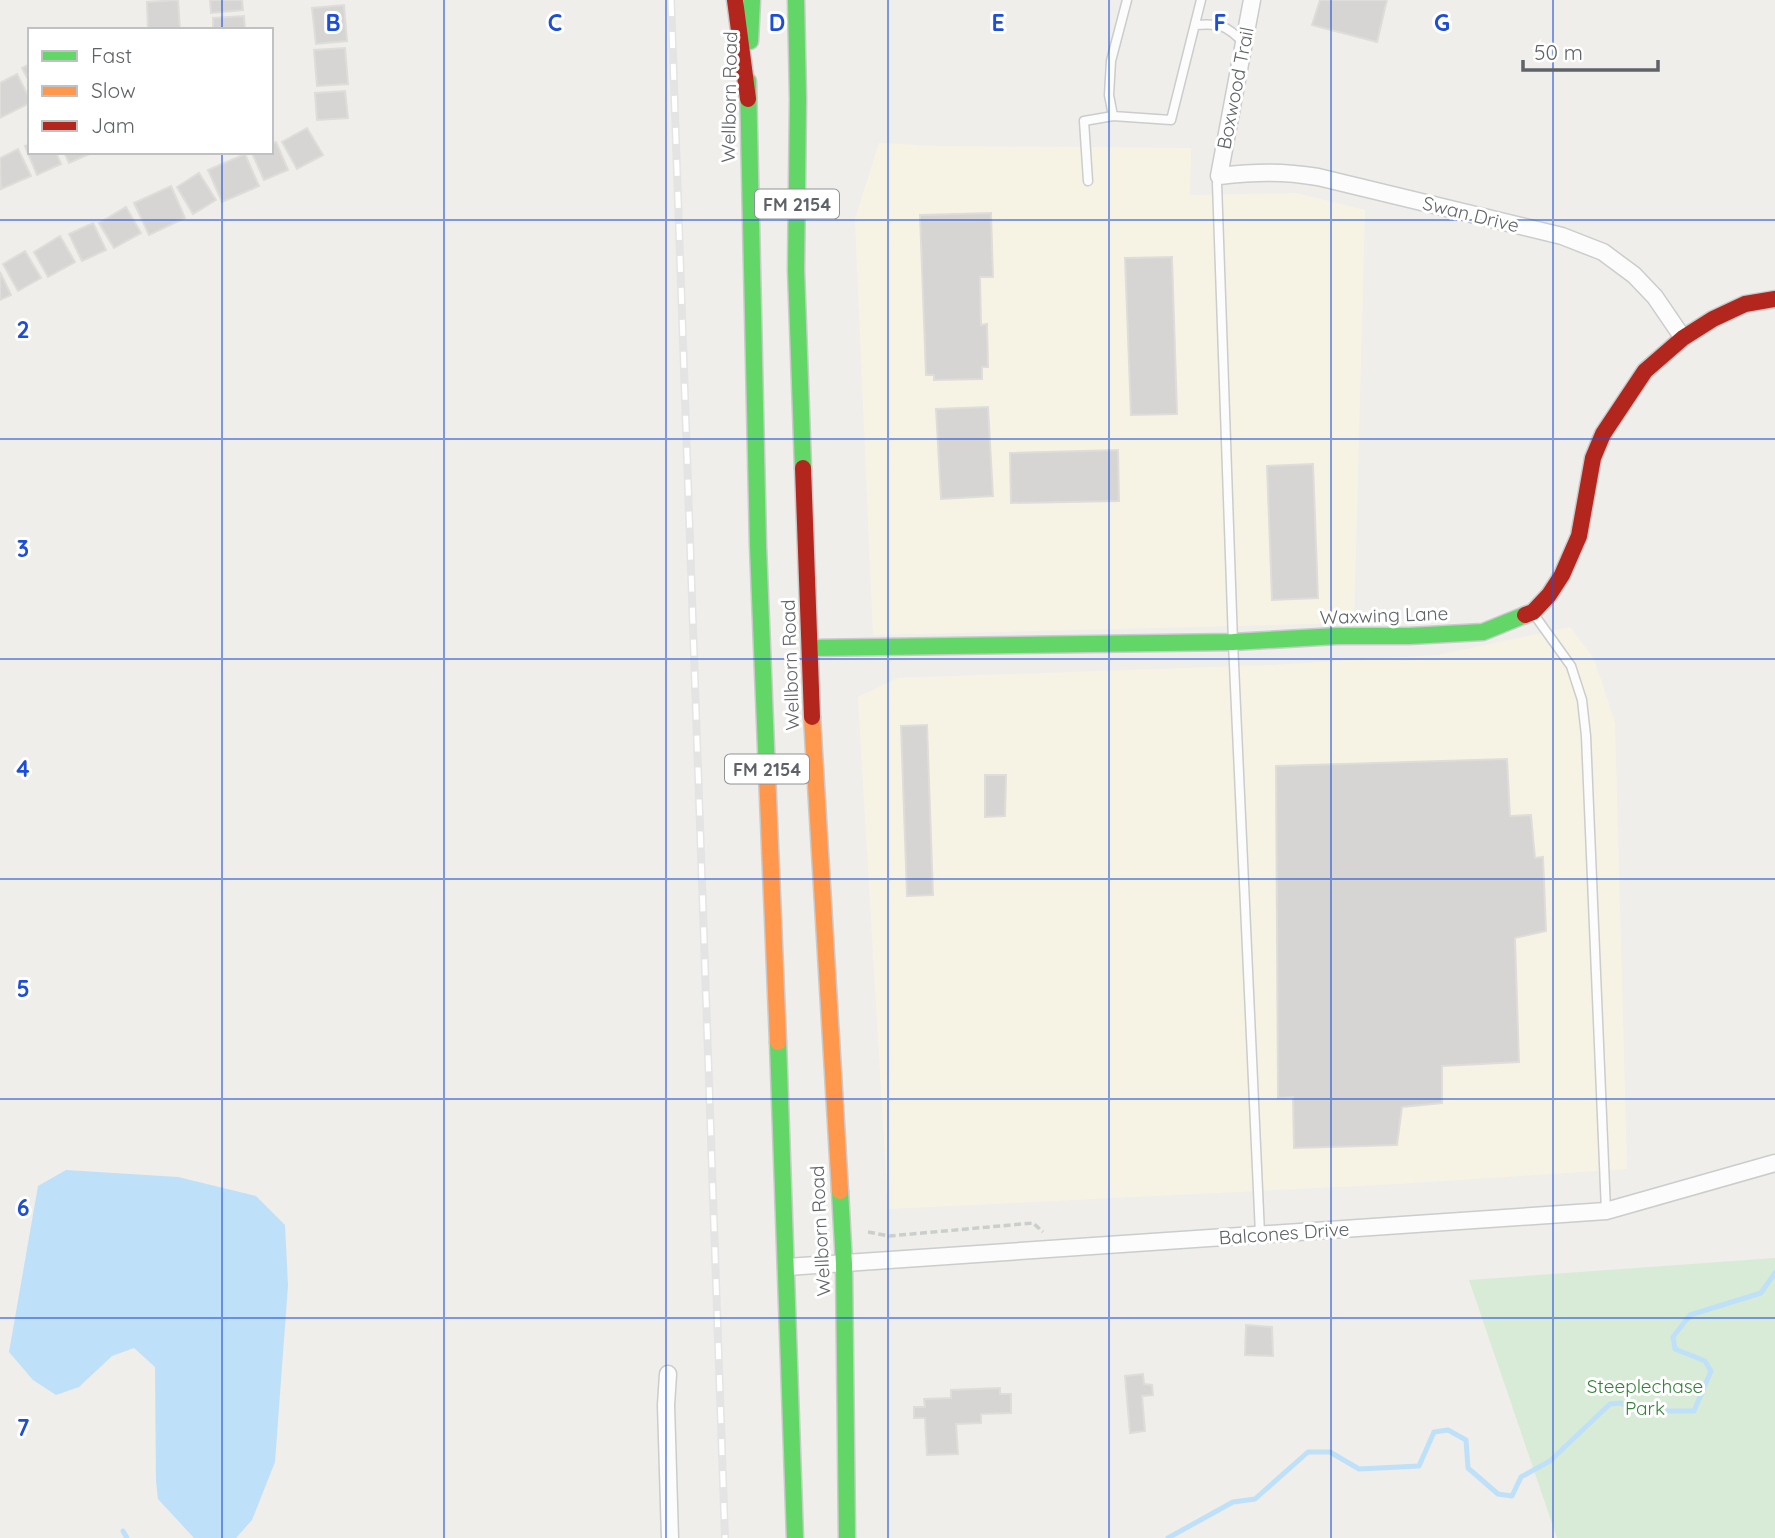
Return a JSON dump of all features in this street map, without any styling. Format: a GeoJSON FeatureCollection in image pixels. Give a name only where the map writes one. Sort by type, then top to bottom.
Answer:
{"type":"FeatureCollection","features":[{"type":"Feature","properties":{"kind":"main road"},"geometry":{"type":"LineString","coordinates":[[735,0],[748,99]]}},
{"type":"Feature","properties":{"kind":"main road","name":"Wellborn Road"},"geometry":{"type":"LineString","coordinates":[[752,0],[748,99],[758,546],[787,1267],[795,1538]]}},
{"type":"Feature","properties":{"kind":"main road","name":"Wellborn Road"},"geometry":{"type":"LineString","coordinates":[[796,0],[796,270],[810,648],[844,1264],[847,1538]]}},
{"type":"Feature","properties":{"kind":"main road","name":"Waxwing Lane"},"geometry":{"type":"LineString","coordinates":[[810,648],[1233,642],[1483,632],[1532,612],[1549,595],[1562,575],[1579,536],[1593,458],[1603,434],[1645,371],[1683,338],[1713,319],[1745,304],[1775,299]]}},
{"type":"Feature","properties":{"kind":"street","name":"Boxwood Trail"},"geometry":{"type":"LineString","coordinates":[[1219,176],[1252,0]]}},
{"type":"Feature","properties":{"kind":"street","name":"Swan Drive"},"geometry":{"type":"LineString","coordinates":[[1219,176],[1275,172],[1308,175],[1562,236],[1603,252],[1634,275],[1655,297],[1683,338]]}},
{"type":"Feature","properties":{"kind":"street","name":"Balcones Drive"},"geometry":{"type":"LineString","coordinates":[[787,1267],[1606,1211],[1775,1163]]}},
{"type":"Feature","properties":{"kind":"street"},"geometry":{"type":"LineString","coordinates":[[668,1374],[666,1405],[670,1538]]}},
{"type":"Feature","properties":{"kind":"lane"},"geometry":{"type":"LineString","coordinates":[[1112,116],[1109,95],[1111,61],[1127,0]]}},
{"type":"Feature","properties":{"kind":"lane"},"geometry":{"type":"LineString","coordinates":[[1087,181],[1084,121],[1112,116],[1171,120],[1201,0]]}},
{"type":"Feature","properties":{"kind":"lane"},"geometry":{"type":"LineString","coordinates":[[1195,24],[1216,23],[1246,35]]}},
{"type":"Feature","properties":{"kind":"lane"},"geometry":{"type":"LineString","coordinates":[[1219,176],[1217,183],[1233,642],[1260,1234]]}},
{"type":"Feature","properties":{"kind":"lane"},"geometry":{"type":"LineString","coordinates":[[1532,612],[1571,666],[1582,700],[1586,736],[1606,1211]]}},
{"type":"Feature","properties":{"kind":"path"},"geometry":{"type":"LineString","coordinates":[[868,1232],[889,1236],[1032,1223],[1064,1248]]}},
{"type":"Feature","properties":{"kind":"shaded area"},"geometry":{"type":"Polygon","coordinates":[[[879,143],[1191,148],[1190,195],[1296,193],[1365,210],[1354,623],[873,635],[855,219],[879,143]]]}},
{"type":"Feature","properties":{"kind":"shaded area"},"geometry":{"type":"Polygon","coordinates":[[[1570,627],[1594,659],[1615,723],[1627,1169],[1398,1184],[888,1209],[858,697],[898,678],[1271,665],[1438,655],[1570,627]]]}},
{"type":"Feature","properties":{"kind":"green space","name":"Steeplechase Park"},"geometry":{"type":"Polygon","coordinates":[[[1775,1258],[1775,1538],[1557,1538],[1469,1280],[1775,1258]]]}},
{"type":"Feature","properties":{"kind":"water"},"geometry":{"type":"Polygon","coordinates":[[[66,1170],[178,1177],[256,1196],[285,1225],[288,1285],[275,1462],[252,1520],[236,1538],[194,1538],[158,1499],[155,1367],[134,1348],[112,1356],[79,1387],[56,1395],[33,1380],[9,1352],[38,1186],[66,1170]]]}},
{"type":"Feature","properties":{"kind":"building"},"geometry":{"type":"Polygon","coordinates":[[[178,0],[180,28],[148,28],[147,2],[178,0]]]}},
{"type":"Feature","properties":{"kind":"building"},"geometry":{"type":"Polygon","coordinates":[[[210,0],[242,0],[243,10],[211,13],[210,0]]]}},
{"type":"Feature","properties":{"kind":"building"},"geometry":{"type":"Polygon","coordinates":[[[1320,0],[1387,0],[1377,42],[1312,25],[1320,0]]]}},
{"type":"Feature","properties":{"kind":"building"},"geometry":{"type":"Polygon","coordinates":[[[344,5],[347,41],[316,44],[312,8],[344,5]]]}},
{"type":"Feature","properties":{"kind":"building"},"geometry":{"type":"Polygon","coordinates":[[[244,16],[245,28],[213,28],[213,18],[244,16]]]}},
{"type":"Feature","properties":{"kind":"building"},"geometry":{"type":"Polygon","coordinates":[[[345,48],[348,84],[317,86],[314,50],[345,48]]]}},
{"type":"Feature","properties":{"kind":"building"},"geometry":{"type":"Polygon","coordinates":[[[28,65],[28,79],[22,68],[28,65]]]}},
{"type":"Feature","properties":{"kind":"building"},"geometry":{"type":"Polygon","coordinates":[[[17,74],[28,96],[28,104],[0,118],[0,83],[17,74]]]}},
{"type":"Feature","properties":{"kind":"building"},"geometry":{"type":"Polygon","coordinates":[[[345,91],[348,118],[317,120],[315,93],[345,91]]]}},
{"type":"Feature","properties":{"kind":"building"},"geometry":{"type":"Polygon","coordinates":[[[307,128],[323,155],[297,169],[282,142],[307,128]]]}},
{"type":"Feature","properties":{"kind":"building"},"geometry":{"type":"Polygon","coordinates":[[[276,142],[288,170],[264,180],[252,154],[273,154],[273,143],[276,142]]]}},
{"type":"Feature","properties":{"kind":"building"},"geometry":{"type":"Polygon","coordinates":[[[18,149],[31,176],[1,189],[0,158],[18,149]]]}},
{"type":"Feature","properties":{"kind":"building"},"geometry":{"type":"Polygon","coordinates":[[[28,154],[57,154],[61,164],[37,175],[28,154]]]}},
{"type":"Feature","properties":{"kind":"building"},"geometry":{"type":"Polygon","coordinates":[[[65,154],[89,154],[69,163],[65,154]]]}},
{"type":"Feature","properties":{"kind":"building"},"geometry":{"type":"Polygon","coordinates":[[[245,154],[259,186],[222,202],[208,170],[245,154]]]}},
{"type":"Feature","properties":{"kind":"building"},"geometry":{"type":"Polygon","coordinates":[[[199,173],[216,200],[193,214],[177,187],[199,173]]]}},
{"type":"Feature","properties":{"kind":"building"},"geometry":{"type":"Polygon","coordinates":[[[171,186],[185,218],[149,235],[134,203],[171,186]]]}},
{"type":"Feature","properties":{"kind":"building"},"geometry":{"type":"Polygon","coordinates":[[[126,207],[141,233],[114,248],[99,223],[126,207]]]}},
{"type":"Feature","properties":{"kind":"building"},"geometry":{"type":"Polygon","coordinates":[[[991,213],[993,277],[980,277],[981,325],[987,324],[988,367],[982,367],[982,379],[934,380],[934,375],[926,375],[920,215],[991,213]]]}},
{"type":"Feature","properties":{"kind":"building"},"geometry":{"type":"Polygon","coordinates":[[[93,223],[106,250],[82,261],[69,234],[93,223]]]}},
{"type":"Feature","properties":{"kind":"building"},"geometry":{"type":"Polygon","coordinates":[[[60,236],[75,262],[48,277],[34,252],[60,236]]]}},
{"type":"Feature","properties":{"kind":"building"},"geometry":{"type":"Polygon","coordinates":[[[25,251],[41,278],[18,291],[3,264],[25,251]]]}},
{"type":"Feature","properties":{"kind":"building"},"geometry":{"type":"Polygon","coordinates":[[[1172,257],[1177,414],[1131,415],[1125,258],[1172,257]]]}},
{"type":"Feature","properties":{"kind":"building"},"geometry":{"type":"Polygon","coordinates":[[[0,272],[11,295],[0,300],[0,272]]]}},
{"type":"Feature","properties":{"kind":"building"},"geometry":{"type":"Polygon","coordinates":[[[988,407],[993,496],[941,499],[936,409],[988,407]]]}},
{"type":"Feature","properties":{"kind":"building"},"geometry":{"type":"Polygon","coordinates":[[[1118,450],[1119,501],[1011,503],[1010,453],[1118,450]]]}},
{"type":"Feature","properties":{"kind":"building"},"geometry":{"type":"Polygon","coordinates":[[[1313,464],[1318,598],[1272,600],[1267,466],[1313,464]]]}},
{"type":"Feature","properties":{"kind":"building"},"geometry":{"type":"Polygon","coordinates":[[[927,725],[933,895],[907,896],[901,726],[927,725]]]}},
{"type":"Feature","properties":{"kind":"building"},"geometry":{"type":"Polygon","coordinates":[[[1507,759],[1510,816],[1531,815],[1535,858],[1543,857],[1546,931],[1515,938],[1519,1062],[1442,1066],[1442,1103],[1402,1107],[1397,1145],[1294,1148],[1293,1097],[1278,1098],[1276,766],[1507,759]]]}},
{"type":"Feature","properties":{"kind":"building"},"geometry":{"type":"Polygon","coordinates":[[[985,775],[1006,775],[1005,816],[985,817],[985,775]]]}},
{"type":"Feature","properties":{"kind":"building"},"geometry":{"type":"Polygon","coordinates":[[[1246,1325],[1272,1327],[1273,1356],[1245,1355],[1246,1325]]]}},
{"type":"Feature","properties":{"kind":"building"},"geometry":{"type":"Polygon","coordinates":[[[1143,1374],[1144,1384],[1152,1385],[1153,1395],[1142,1396],[1145,1431],[1130,1433],[1125,1376],[1143,1374]]]}},
{"type":"Feature","properties":{"kind":"building"},"geometry":{"type":"Polygon","coordinates":[[[1000,1388],[1000,1394],[1011,1394],[1011,1413],[981,1414],[981,1423],[956,1424],[958,1454],[927,1455],[925,1418],[914,1418],[914,1407],[925,1407],[924,1399],[951,1398],[951,1390],[1000,1388]]]}},
{"type":"Feature","properties":{"kind":"waterway"},"geometry":{"type":"LineString","coordinates":[[1168,1538],[1233,1502],[1255,1499],[1308,1452],[1330,1452],[1359,1469],[1419,1466],[1434,1432],[1448,1430],[1466,1440],[1468,1468],[1498,1494],[1512,1496],[1521,1477],[1550,1461],[1610,1404],[1621,1403],[1636,1411],[1694,1411],[1711,1371],[1705,1361],[1675,1349],[1673,1337],[1690,1315],[1761,1293],[1775,1273]]}},
{"type":"Feature","properties":{"kind":"waterway"},"geometry":{"type":"LineString","coordinates":[[123,1531],[127,1538]]}},
{"type":"Feature","properties":{"kind":"railway"},"geometry":{"type":"LineString","coordinates":[[671,0],[725,1538]]}},
{"type":"Feature","properties":{"kind":"traffic: fast"},"geometry":{"type":"LineString","coordinates":[[750,41],[752,0]]}},
{"type":"Feature","properties":{"kind":"traffic: fast"},"geometry":{"type":"LineString","coordinates":[[796,0],[796,270],[803,468]]}},
{"type":"Feature","properties":{"kind":"traffic: fast"},"geometry":{"type":"LineString","coordinates":[[748,81],[758,546],[767,773]]}},
{"type":"Feature","properties":{"kind":"traffic: fast"},"geometry":{"type":"LineString","coordinates":[[810,648],[1233,642],[1337,636],[1409,636],[1483,632],[1525,615]]}},
{"type":"Feature","properties":{"kind":"traffic: fast"},"geometry":{"type":"LineString","coordinates":[[778,1042],[795,1538]]}},
{"type":"Feature","properties":{"kind":"traffic: fast"},"geometry":{"type":"LineString","coordinates":[[840,1191],[844,1264],[847,1538]]}},
{"type":"Feature","properties":{"kind":"traffic: slow"},"geometry":{"type":"LineString","coordinates":[[812,717],[840,1191]]}},
{"type":"Feature","properties":{"kind":"traffic: slow"},"geometry":{"type":"LineString","coordinates":[[767,773],[778,1042]]}},
{"type":"Feature","properties":{"kind":"traffic: jam"},"geometry":{"type":"LineString","coordinates":[[735,0],[748,99]]}},
{"type":"Feature","properties":{"kind":"traffic: jam"},"geometry":{"type":"LineString","coordinates":[[1525,615],[1533,612],[1549,595],[1562,575],[1579,536],[1593,458],[1603,434],[1645,371],[1683,338],[1713,319],[1745,304],[1775,299]]}},
{"type":"Feature","properties":{"kind":"traffic: jam"},"geometry":{"type":"LineString","coordinates":[[803,468],[812,717]]}}]}
